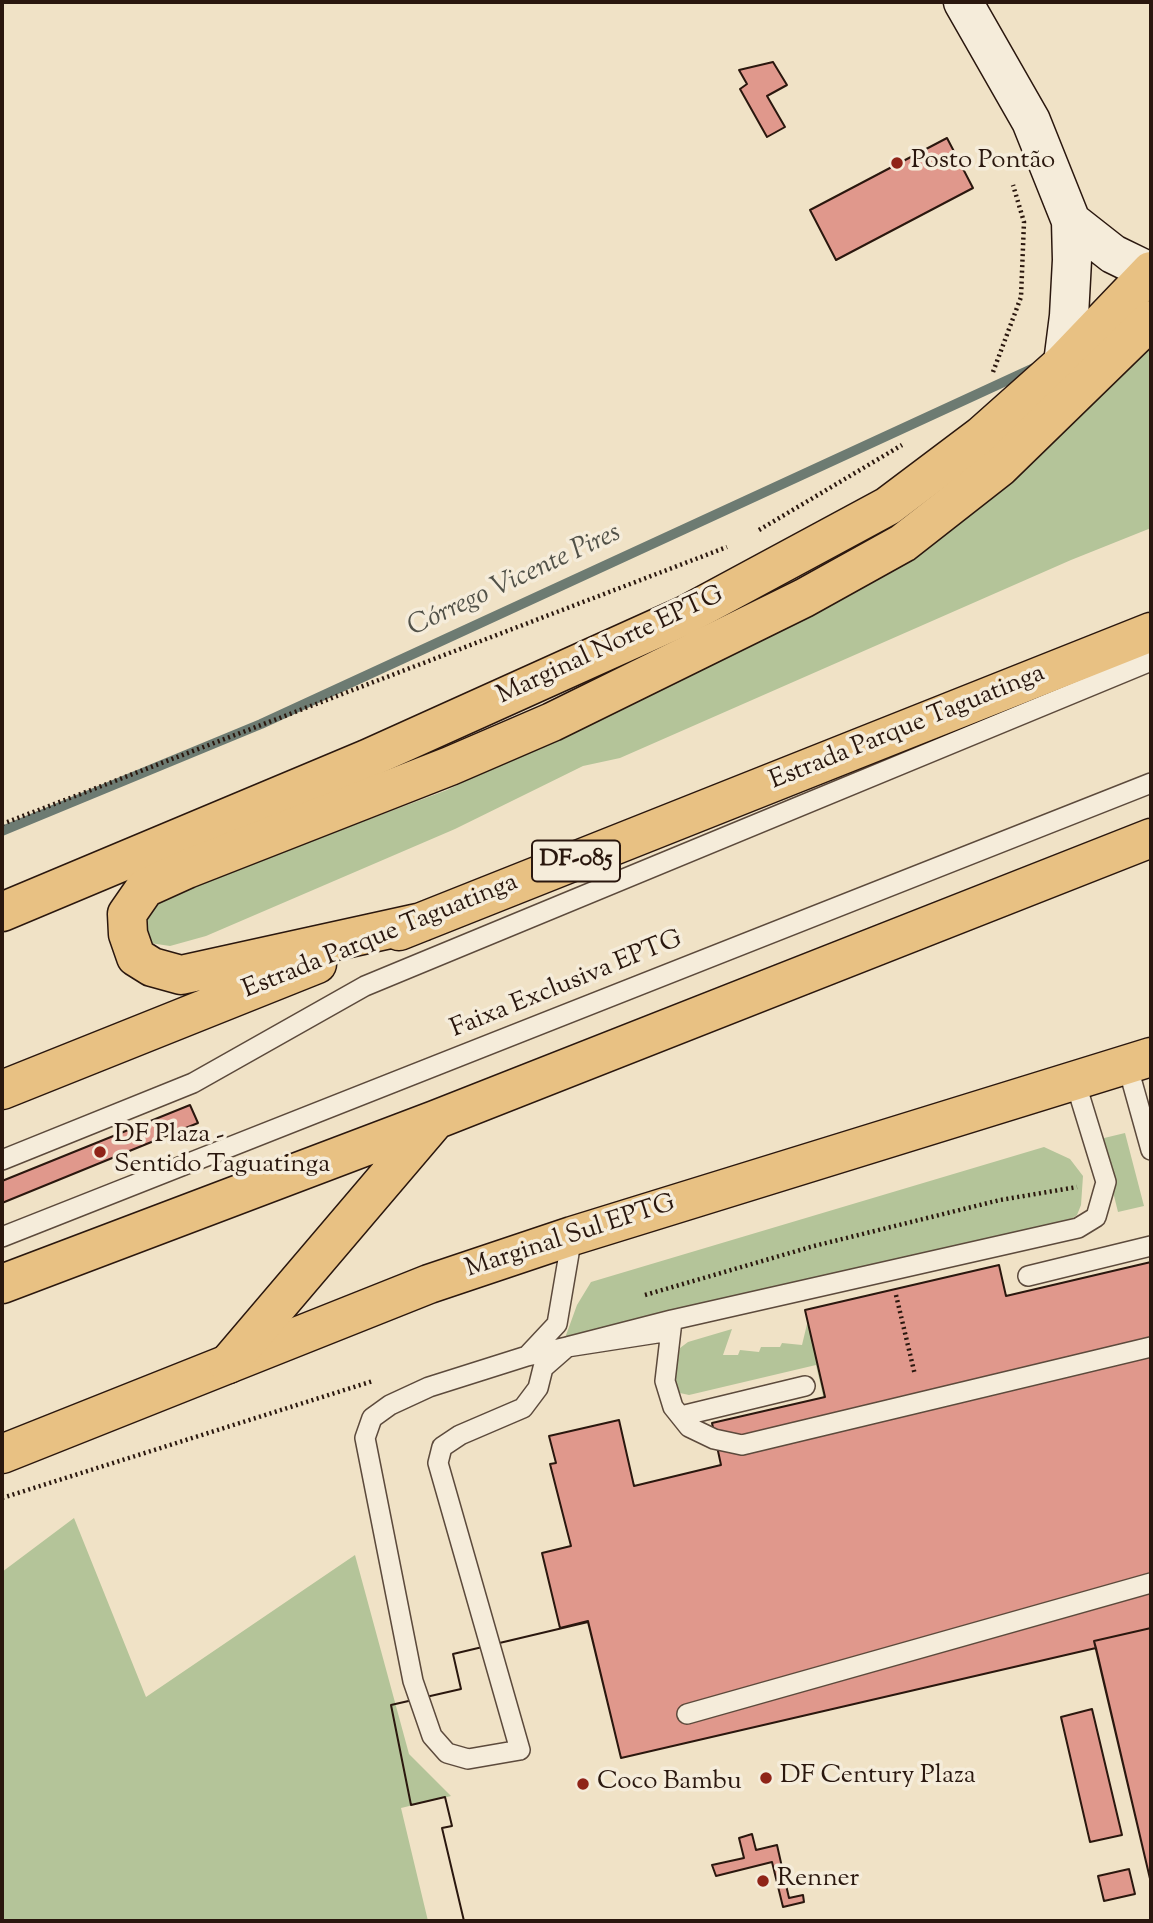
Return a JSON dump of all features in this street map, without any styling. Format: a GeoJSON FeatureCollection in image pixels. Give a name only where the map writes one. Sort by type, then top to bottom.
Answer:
{"type":"FeatureCollection","features":[{"type":"Feature","properties":{"kind":"main road","name":"Marginal Norte EPTG"},"geometry":{"type":"LineString","coordinates":[[2,912],[367,759],[684,616],[888,506],[981,436],[1063,363],[1151,272]]}},
{"type":"Feature","properties":{"kind":"main road"},"geometry":{"type":"LineString","coordinates":[[422,922],[181,975],[152,967],[136,957],[128,934],[127,914],[145,888],[187,869],[386,792],[552,722],[804,598],[903,543],[1000,467],[1151,320]]}},
{"type":"Feature","properties":{"kind":"main road","name":"Estrada Parque Taguatinga"},"geometry":{"type":"LineString","coordinates":[[2,1090],[1151,632]]}},
{"type":"Feature","properties":{"kind":"main road"},"geometry":{"type":"LineString","coordinates":[[2,1284],[435,1120],[1151,838]]}},
{"type":"Feature","properties":{"kind":"main road","name":"Marginal Sul EPTG"},"geometry":{"type":"LineString","coordinates":[[2,1454],[429,1284],[572,1236],[1139,1060]]}},
{"type":"Feature","properties":{"kind":"main road"},"geometry":{"type":"LineString","coordinates":[[228,1364],[435,1120]]}},
{"type":"Feature","properties":{"kind":"street"},"geometry":{"type":"LineString","coordinates":[[963,2],[1031,121],[1071,221],[1072,271],[1063,363]]}},
{"type":"Feature","properties":{"kind":"street"},"geometry":{"type":"LineString","coordinates":[[1071,221],[1113,254],[1151,272]]}},
{"type":"Feature","properties":{"kind":"lane"},"geometry":{"type":"LineString","coordinates":[[2,1160],[193,1083],[365,986],[1151,661]]}},
{"type":"Feature","properties":{"kind":"lane","name":"Faixa Exclusiva EPTG"},"geometry":{"type":"LineString","coordinates":[[2,1237],[1151,783]]}},
{"type":"Feature","properties":{"kind":"lane"},"geometry":{"type":"LineString","coordinates":[[1139,1060],[1151,1150]]}},
{"type":"Feature","properties":{"kind":"lane"},"geometry":{"type":"LineString","coordinates":[[566,1347],[544,1368],[538,1388],[523,1408],[460,1435],[442,1447],[438,1463],[520,1750],[468,1759],[447,1753],[432,1736],[413,1681],[365,1438],[372,1418],[390,1405],[429,1387],[527,1356],[566,1347],[671,1326],[1078,1228],[1096,1217],[1106,1182],[1075,1081]]}},
{"type":"Feature","properties":{"kind":"lane"},"geometry":{"type":"LineString","coordinates":[[527,1356],[557,1324],[572,1236]]}},
{"type":"Feature","properties":{"kind":"lane"},"geometry":{"type":"LineString","coordinates":[[1028,1276],[1151,1247]]}},
{"type":"Feature","properties":{"kind":"lane"},"geometry":{"type":"LineString","coordinates":[[671,1326],[664,1381],[673,1407],[689,1427],[714,1439],[742,1445],[1151,1347]]}},
{"type":"Feature","properties":{"kind":"lane"},"geometry":{"type":"LineString","coordinates":[[681,1416],[805,1386]]}},
{"type":"Feature","properties":{"kind":"lane"},"geometry":{"type":"LineString","coordinates":[[687,1714],[1151,1583]]}},
{"type":"Feature","properties":{"kind":"path"},"geometry":{"type":"LineString","coordinates":[[984,380],[994,370],[1021,296],[1024,222],[1011,179]]}},
{"type":"Feature","properties":{"kind":"path"},"geometry":{"type":"LineString","coordinates":[[756,531],[911,439]]}},
{"type":"Feature","properties":{"kind":"path"},"geometry":{"type":"LineString","coordinates":[[2,824],[732,545]]}},
{"type":"Feature","properties":{"kind":"path"},"geometry":{"type":"LineString","coordinates":[[893,1284],[917,1384]]}},
{"type":"Feature","properties":{"kind":"path"},"geometry":{"type":"LineString","coordinates":[[2,1497],[322,1397]]}},
{"type":"Feature","properties":{"kind":"green space"},"geometry":{"type":"Polygon","coordinates":[[[1151,344],[1151,528],[1071,560],[620,758],[583,766],[455,829],[206,936],[170,946],[150,943],[142,914],[154,900],[447,790],[763,636],[1151,344]]]}},
{"type":"Feature","properties":{"kind":"green space"},"geometry":{"type":"Polygon","coordinates":[[[1125,1133],[1144,1206],[1118,1212],[1100,1139],[1125,1133]]]}},
{"type":"Feature","properties":{"kind":"green space"},"geometry":{"type":"Polygon","coordinates":[[[1044,1147],[1070,1159],[1083,1176],[1081,1205],[1077,1215],[1064,1224],[565,1338],[577,1305],[591,1282],[1044,1147]]]}},
{"type":"Feature","properties":{"kind":"green space"},"geometry":{"type":"Polygon","coordinates":[[[888,1292],[824,1400],[816,1365],[689,1395],[680,1393],[675,1386],[674,1376],[680,1348],[688,1342],[732,1329],[723,1355],[738,1355],[740,1350],[759,1352],[761,1347],[780,1347],[782,1343],[802,1345],[808,1320],[888,1292]]]}},
{"type":"Feature","properties":{"kind":"green space"},"geometry":{"type":"Polygon","coordinates":[[[74,1518],[146,1697],[355,1555],[409,1754],[451,1796],[401,1808],[428,1921],[2,1921],[2,1572],[74,1518]]]}},
{"type":"Feature","properties":{"kind":"building"},"geometry":{"type":"Polygon","coordinates":[[[773,62],[787,85],[767,96],[785,127],[767,137],[740,89],[747,84],[739,70],[773,62]]]}},
{"type":"Feature","properties":{"kind":"building"},"geometry":{"type":"Polygon","coordinates":[[[947,138],[973,188],[836,260],[810,210],[947,138]]]}},
{"type":"Feature","properties":{"kind":"building","name":"DF Plaza - Sentido Taguatinga"},"geometry":{"type":"Polygon","coordinates":[[[190,1105],[198,1123],[2,1203],[2,1181],[190,1105]]]}},
{"type":"Feature","properties":{"kind":"building"},"geometry":{"type":"Polygon","coordinates":[[[1151,1262],[1151,1628],[1094,1641],[1096,1648],[621,1758],[588,1621],[560,1628],[542,1553],[571,1546],[550,1464],[556,1463],[549,1436],[619,1420],[634,1486],[721,1465],[712,1423],[825,1397],[805,1310],[999,1265],[1006,1296],[1151,1262]]]}},
{"type":"Feature","properties":{"kind":"building","name":"DF Century Plaza"},"geometry":{"type":"Polygon","coordinates":[[[588,1622],[621,1758],[1096,1648],[1151,1883],[1151,1921],[464,1921],[442,1828],[452,1826],[445,1797],[411,1805],[391,1705],[461,1689],[453,1654],[588,1622]],[[1092,1709],[1061,1717],[1090,1842],[1122,1835],[1092,1709]],[[752,1834],[739,1838],[744,1858],[712,1865],[716,1876],[772,1862],[783,1907],[804,1902],[803,1895],[789,1898],[777,1845],[756,1850],[752,1834]],[[1129,1869],[1098,1876],[1104,1901],[1135,1894],[1129,1869]]]}},
{"type":"Feature","properties":{"kind":"building","name":"DF Century Plaza"},"geometry":{"type":"Polygon","coordinates":[[[588,1622],[621,1758],[1096,1648],[1151,1883],[1151,1921],[464,1921],[442,1828],[452,1826],[445,1797],[411,1805],[391,1705],[461,1689],[453,1654],[588,1622]]]}},
{"type":"Feature","properties":{"kind":"building"},"geometry":{"type":"Polygon","coordinates":[[[1151,1628],[1151,1883],[1094,1641],[1151,1628]]]}},
{"type":"Feature","properties":{"kind":"waterway","name":"Córrego Vicente Pires"},"geometry":{"type":"LineString","coordinates":[[2,831],[261,724],[1034,368]]}},
{"type":"Feature","properties":{"kind":"place","name":"Posto Pontão"},"geometry":{"type":"Point","coordinates":[897,163]}},
{"type":"Feature","properties":{"kind":"place","name":"DF Plaza - Sentido Taguatinga"},"geometry":{"type":"Point","coordinates":[100,1152]}},
{"type":"Feature","properties":{"kind":"place","name":"DF Century Plaza"},"geometry":{"type":"Point","coordinates":[766,1778]}},
{"type":"Feature","properties":{"kind":"place","name":"Coco Bambu"},"geometry":{"type":"Point","coordinates":[583,1784]}},
{"type":"Feature","properties":{"kind":"place","name":"Renner"},"geometry":{"type":"Point","coordinates":[763,1881]}}]}
